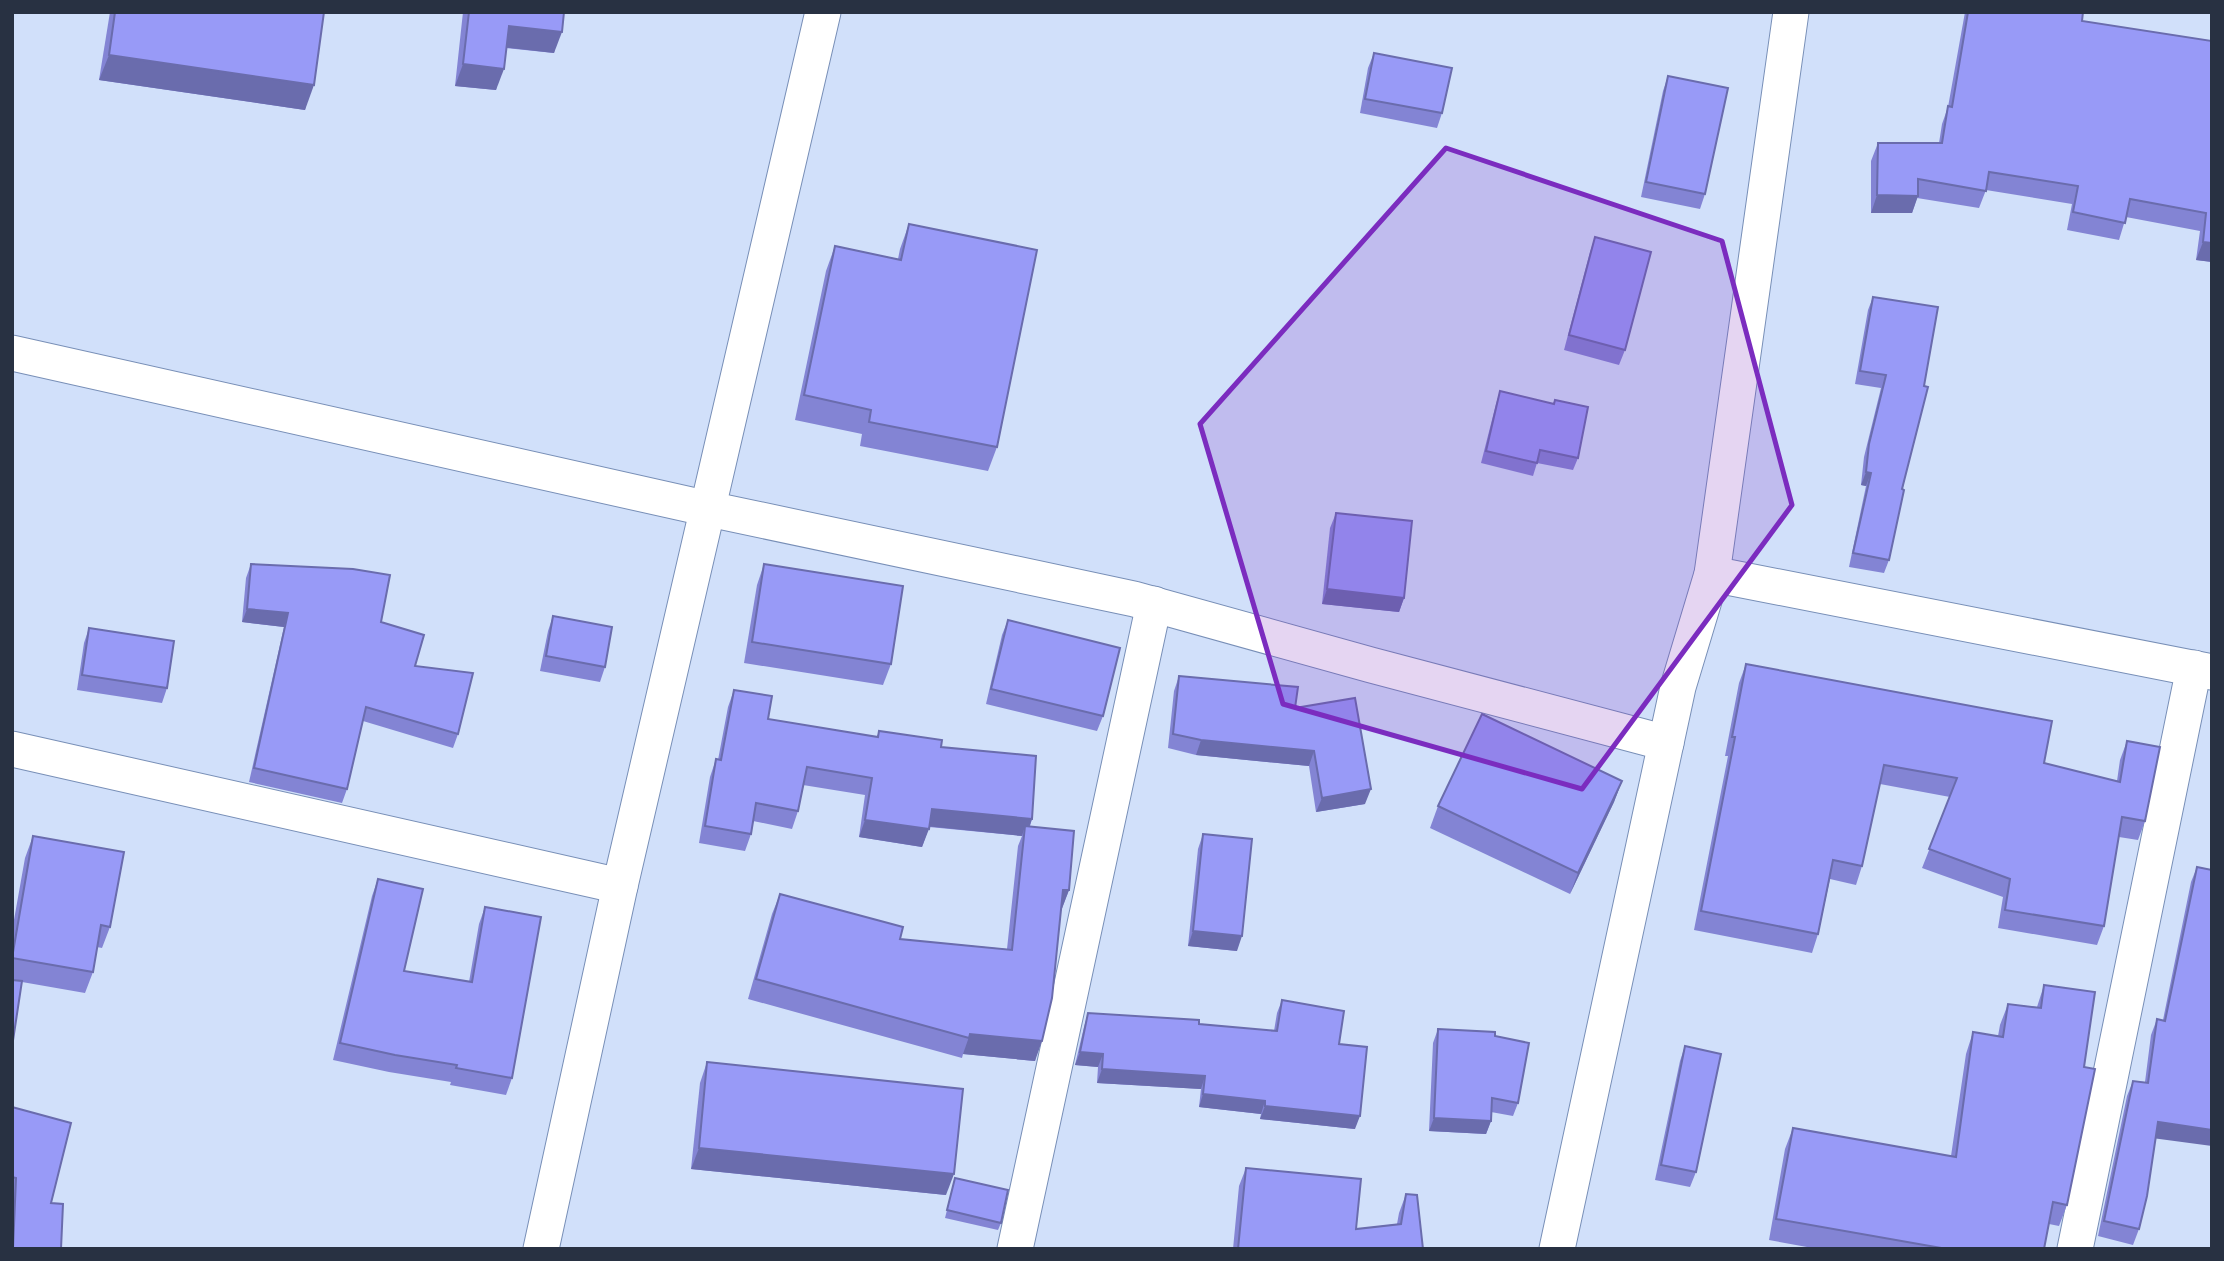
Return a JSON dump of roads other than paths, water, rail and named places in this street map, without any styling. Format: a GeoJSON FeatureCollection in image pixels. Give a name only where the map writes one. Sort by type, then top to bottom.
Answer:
{"type":"FeatureCollection","features":[{"type":"Feature","properties":{"kind":"street"},"geometry":{"type":"LineString","coordinates":[[541,1249],[620,886],[823,12]]}},
{"type":"Feature","properties":{"kind":"street"},"geometry":{"type":"LineString","coordinates":[[1557,1249],[1678,687],[1712,574],[1791,12]]}},
{"type":"Feature","properties":{"kind":"street"},"geometry":{"type":"LineString","coordinates":[[12,353],[709,509],[1154,604],[1666,743]]}},
{"type":"Feature","properties":{"kind":"street"},"geometry":{"type":"LineString","coordinates":[[1712,574],[2203,670],[2075,1249]]}},
{"type":"Feature","properties":{"kind":"street"},"geometry":{"type":"LineString","coordinates":[[1015,1249],[1154,604]]}},
{"type":"Feature","properties":{"kind":"street"},"geometry":{"type":"LineString","coordinates":[[12,750],[620,886]]}}]}
